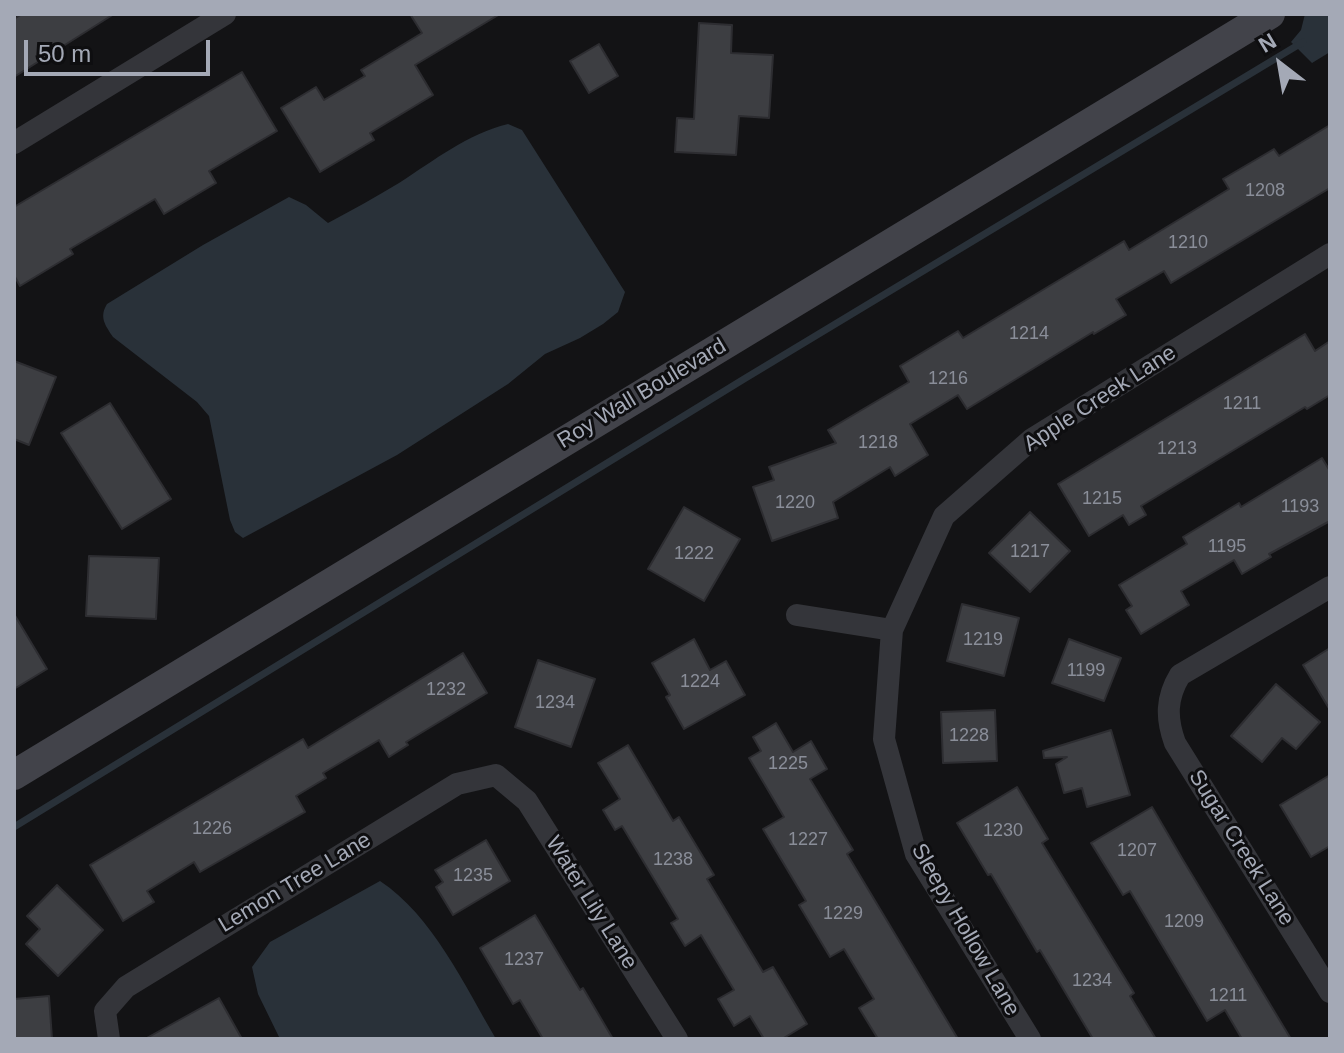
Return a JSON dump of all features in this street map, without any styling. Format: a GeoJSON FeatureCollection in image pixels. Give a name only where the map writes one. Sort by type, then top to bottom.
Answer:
{"type":"FeatureCollection","features":[{"type":"Feature","properties":{"kind":"street"},"geometry":{"type":"LineString","coordinates":[[14,143],[225,14]]}},
{"type":"Feature","properties":{"kind":"street","name":"Roy Wall Boulevard"},"geometry":{"type":"LineString","coordinates":[[14,775],[1270,14]]}},
{"type":"Feature","properties":{"kind":"street","name":"Apple Creek Lane"},"geometry":{"type":"LineString","coordinates":[[892,630],[944,516],[1032,439],[1330,254]]}},
{"type":"Feature","properties":{"kind":"street","name":"Sugar Creek Lane"},"geometry":{"type":"LineString","coordinates":[[1330,587],[1180,675],[1169,699],[1168,722],[1175,743],[1330,992]]}},
{"type":"Feature","properties":{"kind":"street"},"geometry":{"type":"LineString","coordinates":[[797,615],[892,630]]}},
{"type":"Feature","properties":{"kind":"street","name":"Sleepy Hollow Lane"},"geometry":{"type":"LineString","coordinates":[[892,630],[884,739],[916,854],[1030,1039]]}},
{"type":"Feature","properties":{"kind":"street","name":"Lemon Tree Lane"},"geometry":{"type":"LineString","coordinates":[[109,1039],[105,1011],[126,987],[457,784],[496,775]]}},
{"type":"Feature","properties":{"kind":"street","name":"Water Lily Lane"},"geometry":{"type":"LineString","coordinates":[[496,775],[527,801],[677,1039]]}},
{"type":"Feature","properties":{"kind":"shaded area"},"geometry":{"type":"Polygon","coordinates":[[[1305,14],[1330,14],[1330,52],[1312,63],[1291,42],[1301,30],[1305,14]]]}},
{"type":"Feature","properties":{"kind":"shaded area"},"geometry":{"type":"Polygon","coordinates":[[[508,124],[522,130],[625,292],[618,312],[580,338],[545,354],[508,384],[397,455],[243,538],[235,532],[230,520],[209,416],[197,402],[113,337],[103,317],[107,304],[289,197],[306,205],[328,223],[465,141],[508,124]]]}},
{"type":"Feature","properties":{"kind":"shaded area"},"geometry":{"type":"Polygon","coordinates":[[[380,881],[399,895],[431,932],[496,1039],[280,1039],[258,994],[252,967],[270,942],[380,881]]]}},
{"type":"Feature","properties":{"kind":"building"},"geometry":{"type":"Polygon","coordinates":[[[22,14],[114,14],[14,77],[14,19],[22,14]]]}},
{"type":"Feature","properties":{"kind":"building"},"geometry":{"type":"Polygon","coordinates":[[[410,14],[500,14],[415,65],[433,95],[370,133],[374,140],[320,172],[281,108],[316,87],[324,100],[365,76],[361,70],[422,33],[410,14]]]}},
{"type":"Feature","properties":{"kind":"building"},"geometry":{"type":"Polygon","coordinates":[[[699,23],[732,25],[731,53],[773,55],[769,118],[739,116],[736,155],[675,152],[677,118],[694,119],[699,23]]]}},
{"type":"Feature","properties":{"kind":"building"},"geometry":{"type":"Polygon","coordinates":[[[599,44],[618,76],[589,93],[570,61],[599,44]]]}},
{"type":"Feature","properties":{"kind":"building"},"geometry":{"type":"Polygon","coordinates":[[[242,72],[277,131],[209,171],[216,183],[164,214],[155,199],[70,249],[73,254],[20,286],[14,275],[14,207],[242,72]]]}},
{"type":"Feature","properties":{"kind":"building"},"geometry":{"type":"Polygon","coordinates":[[[1330,125],[1330,188],[1171,283],[1164,271],[1116,299],[1126,315],[967,409],[958,395],[910,424],[928,455],[895,476],[890,467],[833,502],[838,518],[772,541],[753,487],[774,480],[769,467],[836,443],[828,430],[909,382],[900,366],[958,331],[963,338],[1124,241],[1129,250],[1229,189],[1223,179],[1274,149],[1279,156],[1330,125]]]}},
{"type":"Feature","properties":{"kind":"building"},"geometry":{"type":"Polygon","coordinates":[[[1305,334],[1315,351],[1330,341],[1330,395],[1141,506],[1146,515],[1129,525],[1123,515],[1089,536],[1058,484],[1305,334]]]}},
{"type":"Feature","properties":{"kind":"building"},"geometry":{"type":"Polygon","coordinates":[[[14,361],[56,377],[29,445],[14,439],[14,361]]]}},
{"type":"Feature","properties":{"kind":"building"},"geometry":{"type":"Polygon","coordinates":[[[110,403],[171,499],[122,529],[61,433],[110,403]]]}},
{"type":"Feature","properties":{"kind":"building"},"geometry":{"type":"Polygon","coordinates":[[[1322,458],[1330,471],[1330,521],[1269,554],[1271,557],[1242,574],[1234,560],[1181,591],[1189,605],[1141,634],[1126,610],[1132,606],[1119,585],[1187,544],[1183,537],[1239,503],[1241,507],[1322,458]]]}},
{"type":"Feature","properties":{"kind":"building"},"geometry":{"type":"Polygon","coordinates":[[[684,507],[740,539],[704,601],[648,569],[684,507]]]}},
{"type":"Feature","properties":{"kind":"building"},"geometry":{"type":"Polygon","coordinates":[[[1030,512],[1070,551],[1030,592],[989,553],[1030,512]]]}},
{"type":"Feature","properties":{"kind":"building"},"geometry":{"type":"Polygon","coordinates":[[[89,556],[159,558],[156,619],[86,616],[89,556]]]}},
{"type":"Feature","properties":{"kind":"building"},"geometry":{"type":"Polygon","coordinates":[[[962,604],[1019,618],[1004,676],[947,661],[962,604]]]}},
{"type":"Feature","properties":{"kind":"building"},"geometry":{"type":"Polygon","coordinates":[[[14,614],[47,669],[14,689],[14,614]]]}},
{"type":"Feature","properties":{"kind":"building"},"geometry":{"type":"Polygon","coordinates":[[[694,639],[710,670],[726,661],[745,695],[684,729],[652,663],[694,639]]]}},
{"type":"Feature","properties":{"kind":"building"},"geometry":{"type":"Polygon","coordinates":[[[1069,639],[1121,658],[1104,701],[1052,683],[1069,639]]]}},
{"type":"Feature","properties":{"kind":"building"},"geometry":{"type":"Polygon","coordinates":[[[1330,648],[1330,710],[1303,665],[1330,648]]]}},
{"type":"Feature","properties":{"kind":"building"},"geometry":{"type":"Polygon","coordinates":[[[463,653],[487,693],[406,742],[408,745],[389,757],[379,740],[323,773],[326,778],[296,796],[305,812],[200,872],[194,862],[147,891],[154,902],[123,921],[90,865],[303,739],[308,748],[463,653]]]}},
{"type":"Feature","properties":{"kind":"building"},"geometry":{"type":"Polygon","coordinates":[[[538,660],[595,679],[571,747],[515,727],[538,660]]]}},
{"type":"Feature","properties":{"kind":"building"},"geometry":{"type":"Polygon","coordinates":[[[1276,684],[1320,722],[1296,749],[1282,738],[1262,762],[1231,736],[1276,684]]]}},
{"type":"Feature","properties":{"kind":"building"},"geometry":{"type":"Polygon","coordinates":[[[995,710],[997,761],[943,763],[941,712],[995,710]]]}},
{"type":"Feature","properties":{"kind":"building"},"geometry":{"type":"Polygon","coordinates":[[[776,723],[793,752],[811,741],[827,769],[810,779],[853,850],[847,854],[958,1039],[878,1039],[859,1008],[874,999],[844,949],[830,957],[799,905],[806,901],[763,829],[784,817],[749,758],[761,751],[753,737],[776,723]]]}},
{"type":"Feature","properties":{"kind":"building"},"geometry":{"type":"Polygon","coordinates":[[[1111,730],[1130,795],[1087,807],[1082,788],[1064,793],[1056,764],[1067,757],[1044,758],[1043,751],[1111,730]]]}},
{"type":"Feature","properties":{"kind":"building"},"geometry":{"type":"Polygon","coordinates":[[[628,745],[673,821],[679,817],[714,875],[707,879],[763,972],[773,967],[807,1024],[782,1039],[764,1039],[750,1016],[734,1026],[718,999],[734,990],[701,935],[685,946],[671,923],[678,919],[622,826],[615,830],[603,810],[620,799],[598,763],[628,745]]]}},
{"type":"Feature","properties":{"kind":"building"},"geometry":{"type":"Polygon","coordinates":[[[1330,775],[1330,846],[1311,857],[1280,805],[1330,775]]]}},
{"type":"Feature","properties":{"kind":"building"},"geometry":{"type":"Polygon","coordinates":[[[1017,787],[1048,839],[1042,843],[1134,993],[1130,996],[1156,1039],[1093,1039],[1040,950],[1037,952],[957,823],[1017,787]]]}},
{"type":"Feature","properties":{"kind":"building"},"geometry":{"type":"Polygon","coordinates":[[[1152,807],[1291,1039],[1242,1039],[1225,1010],[1207,1021],[1130,891],[1123,895],[1091,843],[1152,807]]]}},
{"type":"Feature","properties":{"kind":"building"},"geometry":{"type":"Polygon","coordinates":[[[486,840],[510,881],[453,915],[436,887],[443,882],[435,870],[486,840]]]}},
{"type":"Feature","properties":{"kind":"building"},"geometry":{"type":"Polygon","coordinates":[[[57,885],[103,930],[58,976],[26,944],[40,929],[27,916],[57,885]]]}},
{"type":"Feature","properties":{"kind":"building"},"geometry":{"type":"Polygon","coordinates":[[[535,915],[613,1039],[543,1039],[520,1000],[513,1004],[480,948],[535,915]]]}},
{"type":"Feature","properties":{"kind":"building"},"geometry":{"type":"Polygon","coordinates":[[[49,996],[52,1039],[14,1039],[14,999],[49,996]]]}},
{"type":"Feature","properties":{"kind":"building"},"geometry":{"type":"Polygon","coordinates":[[[219,998],[242,1039],[145,1039],[219,998]]]}},
{"type":"Feature","properties":{"kind":"waterway"},"geometry":{"type":"LineString","coordinates":[[14,827],[744,379],[1303,42]]}}]}
